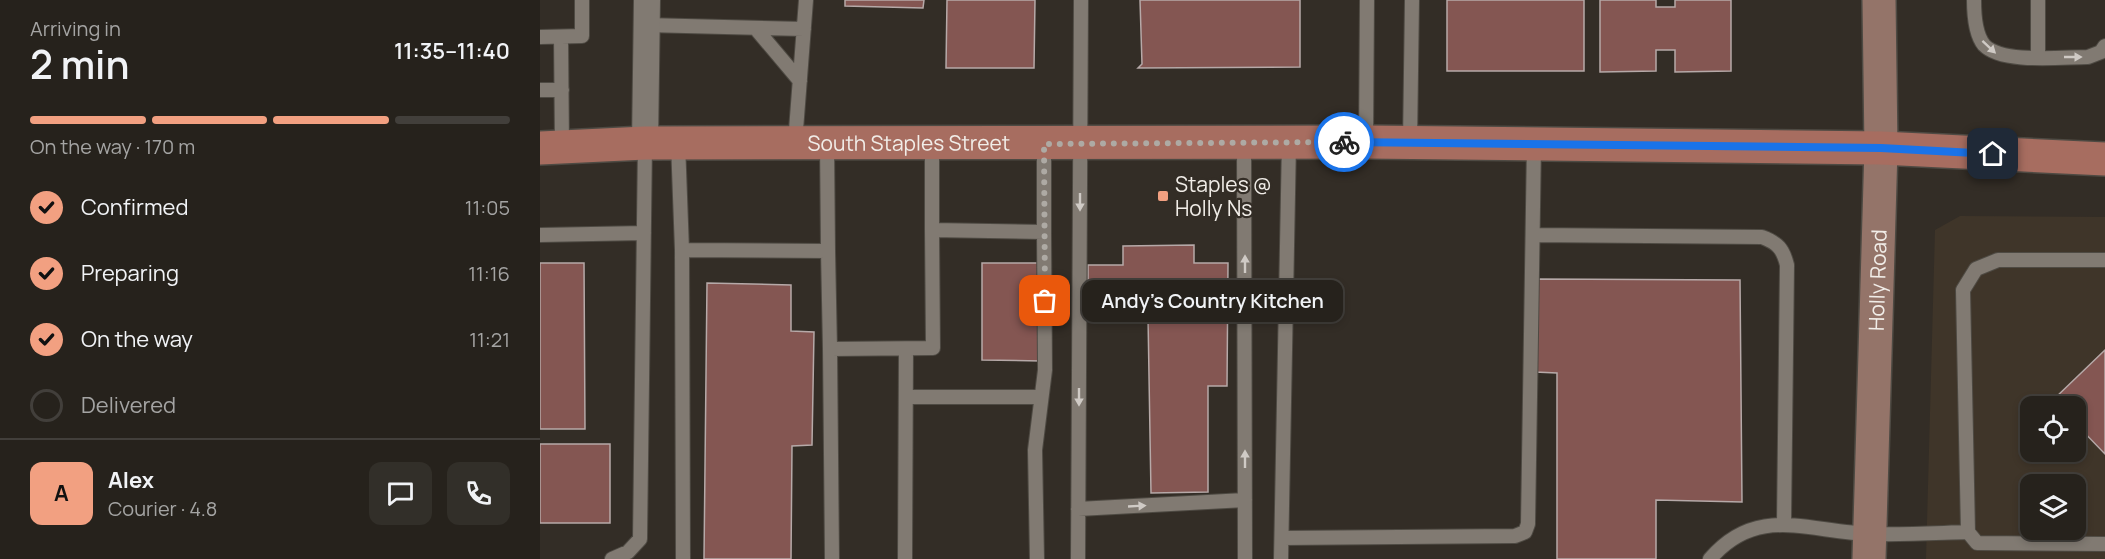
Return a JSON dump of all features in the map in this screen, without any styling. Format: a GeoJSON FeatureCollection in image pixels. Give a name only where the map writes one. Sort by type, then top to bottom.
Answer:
{"type":"FeatureCollection","features":[{"type":"Feature","properties":{"kind":"main road","name":"Holly Road"},"geometry":{"type":"LineString","coordinates":[[1869,547],[1881,148],[1879,0]]}},
{"type":"Feature","properties":{"kind":"main road","name":"South Staples Street"},"geometry":{"type":"LineString","coordinates":[[551,148],[645,143],[1366,142],[1881,148],[2105,159]]}},
{"type":"Feature","properties":{"kind":"street"},"geometry":{"type":"LineString","coordinates":[[645,143],[647,0]]}},
{"type":"Feature","properties":{"kind":"lane"},"geometry":{"type":"LineString","coordinates":[[540,37],[582,36],[582,0]]}},
{"type":"Feature","properties":{"kind":"lane"},"geometry":{"type":"LineString","coordinates":[[795,143],[806,0]]}},
{"type":"Feature","properties":{"kind":"lane"},"geometry":{"type":"LineString","coordinates":[[1078,559],[1081,0]]}},
{"type":"Feature","properties":{"kind":"lane"},"geometry":{"type":"LineString","coordinates":[[1366,142],[1367,0]]}},
{"type":"Feature","properties":{"kind":"lane"},"geometry":{"type":"LineString","coordinates":[[1410,143],[1412,0]]}},
{"type":"Feature","properties":{"kind":"lane"},"geometry":{"type":"LineString","coordinates":[[1974,0],[1977,28],[1983,44],[1997,55],[2088,57],[2101,52],[2105,46]]}},
{"type":"Feature","properties":{"kind":"lane"},"geometry":{"type":"LineString","coordinates":[[2038,0],[2038,57]]}},
{"type":"Feature","properties":{"kind":"lane"},"geometry":{"type":"LineString","coordinates":[[646,25],[757,30],[804,29]]}},
{"type":"Feature","properties":{"kind":"lane"},"geometry":{"type":"LineString","coordinates":[[757,30],[800,81]]}},
{"type":"Feature","properties":{"kind":"lane"},"geometry":{"type":"LineString","coordinates":[[551,148],[562,90],[561,37]]}},
{"type":"Feature","properties":{"kind":"lane"},"geometry":{"type":"LineString","coordinates":[[540,90],[562,90]]}},
{"type":"Feature","properties":{"kind":"lane"},"geometry":{"type":"LineString","coordinates":[[1281,559],[1289,142]]}},
{"type":"Feature","properties":{"kind":"lane"},"geometry":{"type":"LineString","coordinates":[[612,559],[628,552],[640,539],[645,143]]}},
{"type":"Feature","properties":{"kind":"lane"},"geometry":{"type":"LineString","coordinates":[[678,143],[682,250],[683,559]]}},
{"type":"Feature","properties":{"kind":"lane"},"geometry":{"type":"LineString","coordinates":[[830,349],[933,348],[932,143]]}},
{"type":"Feature","properties":{"kind":"lane"},"geometry":{"type":"LineString","coordinates":[[1244,143],[1245,559]]}},
{"type":"Feature","properties":{"kind":"lane"},"geometry":{"type":"LineString","coordinates":[[827,144],[832,559]]}},
{"type":"Feature","properties":{"kind":"lane"},"geometry":{"type":"LineString","coordinates":[[1037,559],[1035,450],[1045,370],[1044,144]]}},
{"type":"Feature","properties":{"kind":"lane"},"geometry":{"type":"LineString","coordinates":[[1282,538],[1515,536],[1525,532],[1528,524],[1534,144]]}},
{"type":"Feature","properties":{"kind":"lane"},"geometry":{"type":"LineString","coordinates":[[932,230],[1044,232]]}},
{"type":"Feature","properties":{"kind":"lane"},"geometry":{"type":"LineString","coordinates":[[540,235],[644,233]]}},
{"type":"Feature","properties":{"kind":"lane"},"geometry":{"type":"LineString","coordinates":[[1533,236],[1762,237],[1774,241],[1784,251],[1787,265],[1784,523]]}},
{"type":"Feature","properties":{"kind":"lane"},"geometry":{"type":"LineString","coordinates":[[682,250],[828,251]]}},
{"type":"Feature","properties":{"kind":"lane"},"geometry":{"type":"LineString","coordinates":[[2105,260],[1998,260],[1976,269],[1963,290],[1968,532],[1977,543],[2105,544]]}},
{"type":"Feature","properties":{"kind":"lane"},"geometry":{"type":"LineString","coordinates":[[905,559],[906,349]]}},
{"type":"Feature","properties":{"kind":"lane"},"geometry":{"type":"LineString","coordinates":[[907,397],[1041,397]]}},
{"type":"Feature","properties":{"kind":"lane"},"geometry":{"type":"LineString","coordinates":[[1078,509],[1245,500]]}},
{"type":"Feature","properties":{"kind":"lane"},"geometry":{"type":"LineString","coordinates":[[1710,559],[1722,544],[1739,534],[1757,527],[1784,523],[1869,547],[1968,532]]}},
{"type":"Feature","properties":{"kind":"shaded area"},"geometry":{"type":"Polygon","coordinates":[[[1960,216],[2105,217],[2105,559],[1926,559],[1935,230],[1960,216]]]}},
{"type":"Feature","properties":{"kind":"building"},"geometry":{"type":"Polygon","coordinates":[[[845,0],[924,0],[923,8],[845,6],[845,0]]]}},
{"type":"Feature","properties":{"kind":"building"},"geometry":{"type":"Polygon","coordinates":[[[947,0],[1035,0],[1034,68],[946,68],[947,0]]]}},
{"type":"Feature","properties":{"kind":"building"},"geometry":{"type":"Polygon","coordinates":[[[1140,0],[1300,0],[1300,67],[1138,68],[1142,64],[1140,0]]]}},
{"type":"Feature","properties":{"kind":"building"},"geometry":{"type":"Polygon","coordinates":[[[1447,0],[1584,0],[1584,71],[1447,71],[1447,0]]]}},
{"type":"Feature","properties":{"kind":"building"},"geometry":{"type":"Polygon","coordinates":[[[1600,0],[1656,0],[1656,7],[1675,7],[1675,0],[1731,0],[1731,71],[1675,72],[1675,50],[1656,50],[1656,71],[1600,72],[1600,0]]]}},
{"type":"Feature","properties":{"kind":"building"},"geometry":{"type":"Polygon","coordinates":[[[1194,245],[1194,263],[1228,263],[1227,386],[1208,386],[1208,492],[1151,493],[1148,317],[1088,318],[1088,265],[1123,265],[1123,246],[1194,245]]]}},
{"type":"Feature","properties":{"kind":"building"},"geometry":{"type":"Polygon","coordinates":[[[540,263],[584,263],[585,429],[540,429],[540,263]]]}},
{"type":"Feature","properties":{"kind":"building"},"geometry":{"type":"Polygon","coordinates":[[[982,263],[1041,263],[1041,361],[982,360],[982,263]]]}},
{"type":"Feature","properties":{"kind":"building"},"geometry":{"type":"Polygon","coordinates":[[[1537,279],[1740,280],[1742,502],[1656,500],[1656,559],[1557,559],[1557,373],[1535,372],[1537,279]]]}},
{"type":"Feature","properties":{"kind":"building"},"geometry":{"type":"Polygon","coordinates":[[[707,283],[791,285],[791,331],[814,332],[812,445],[792,446],[791,559],[704,559],[707,283]]]}},
{"type":"Feature","properties":{"kind":"building"},"geometry":{"type":"Polygon","coordinates":[[[2105,350],[2105,454],[2086,434],[2086,396],[2057,396],[2105,350]]]}},
{"type":"Feature","properties":{"kind":"building"},"geometry":{"type":"Polygon","coordinates":[[[540,444],[610,444],[610,523],[540,523],[540,444]]]}},
{"type":"Feature","properties":{"kind":"way so far"},"geometry":{"type":"LineString","coordinates":[[1045,301],[1044,144],[1344,142]]}},
{"type":"Feature","properties":{"kind":"place","name":"Staples @ Holly Ns"},"geometry":{"type":"Point","coordinates":[1163,196]}},
{"type":"Feature","properties":{"kind":"place","name":"Andy's Country Kitchen"},"geometry":{"type":"Point","coordinates":[1045,301]}},
{"type":"Feature","properties":{"kind":"route"},"geometry":{"type":"LineString","coordinates":[[1344,142],[1881,148],[1993,154]]}}]}
